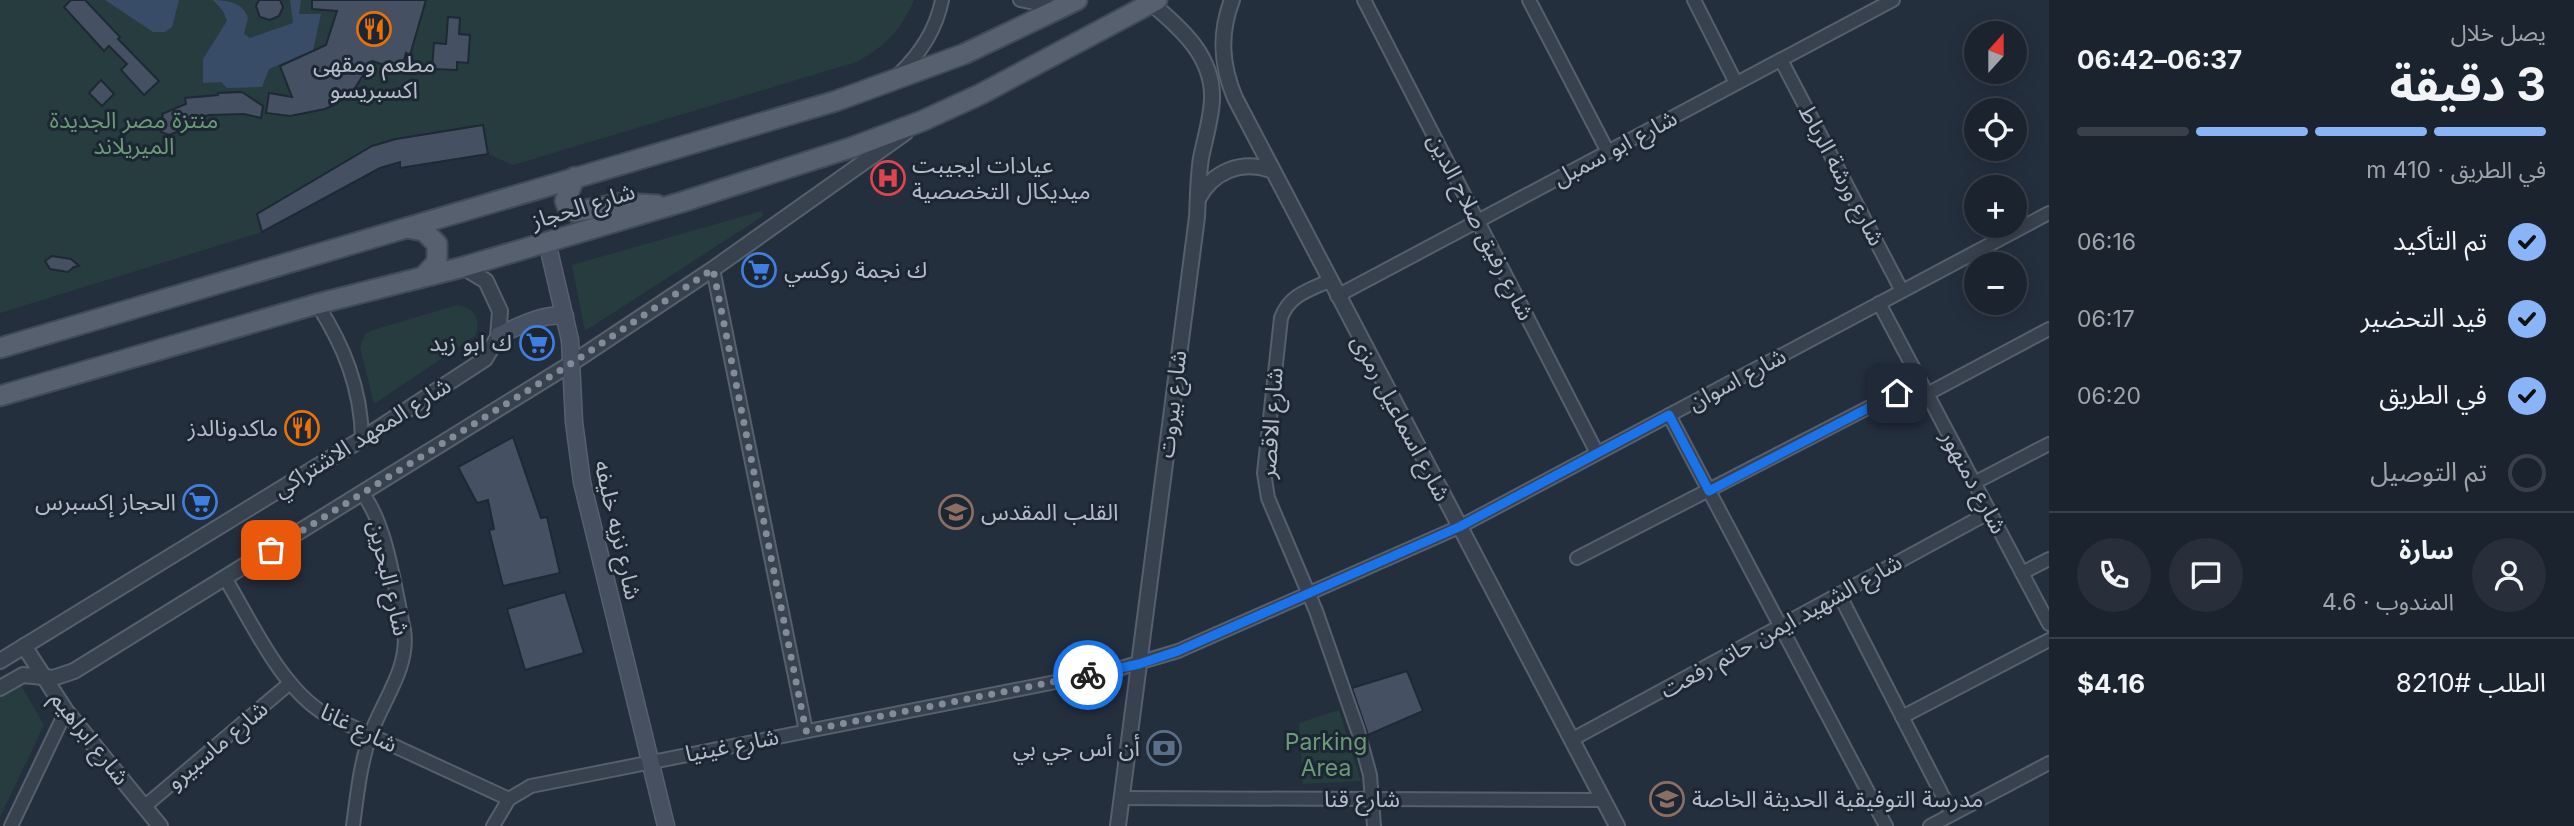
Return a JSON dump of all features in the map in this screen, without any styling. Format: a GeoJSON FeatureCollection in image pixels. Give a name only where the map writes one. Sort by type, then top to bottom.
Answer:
{"type":"FeatureCollection","features":[{"type":"Feature","properties":{"kind":"main road","name":"شارع الحجاز"},"geometry":{"type":"LineString","coordinates":[[0,396],[317,304],[463,267],[666,207],[853,147],[922,121],[981,94],[1154,2]]}},
{"type":"Feature","properties":{"kind":"main road","name":"شارع الحجاز"},"geometry":{"type":"LineString","coordinates":[[0,348],[836,101],[964,54],[1069,4]]}},
{"type":"Feature","properties":{"kind":"main road"},"geometry":{"type":"LineString","coordinates":[[575,177],[565,201],[566,206],[575,212],[622,204],[666,207]]}},
{"type":"Feature","properties":{"kind":"main road"},"geometry":{"type":"LineString","coordinates":[[407,228],[424,231],[436,244],[437,262],[424,276]]}},
{"type":"Feature","properties":{"kind":"main road","name":"شارع نزيه خليفه"},"geometry":{"type":"LineString","coordinates":[[547,242],[565,316],[572,363],[574,422],[582,482],[666,826]]}},
{"type":"Feature","properties":{"kind":"main road"},"geometry":{"type":"LineString","coordinates":[[499,335],[539,319],[565,316]]}},
{"type":"Feature","properties":{"kind":"street"},"geometry":{"type":"LineString","coordinates":[[890,82],[927,42],[942,0]]}},
{"type":"Feature","properties":{"kind":"street"},"geometry":{"type":"LineString","coordinates":[[1020,0],[1034,5],[1069,4]]}},
{"type":"Feature","properties":{"kind":"street","name":"شارع اسماعيل رمزى"},"geometry":{"type":"LineString","coordinates":[[1232,0],[1223,34],[1225,73],[1235,98],[1617,826]]}},
{"type":"Feature","properties":{"kind":"street","name":"شارع رفيق صلاح الدين"},"geometry":{"type":"LineString","coordinates":[[1364,0],[1597,453]]}},
{"type":"Feature","properties":{"kind":"street"},"geometry":{"type":"LineString","coordinates":[[1529,0],[1608,152]]}},
{"type":"Feature","properties":{"kind":"street"},"geometry":{"type":"LineString","coordinates":[[1694,0],[1736,83]]}},
{"type":"Feature","properties":{"kind":"street","name":"شارع ابو سمبل"},"geometry":{"type":"LineString","coordinates":[[1337,296],[1781,60],[1869,6],[1893,0]]}},
{"type":"Feature","properties":{"kind":"street","name":"شارع بيروت"},"geometry":{"type":"LineString","coordinates":[[1118,826],[1198,200],[1200,166],[1211,108],[1211,82],[1205,65],[1194,45],[1154,2]]}},
{"type":"Feature","properties":{"kind":"street","name":"شارع ورشة الرباط"},"geometry":{"type":"LineString","coordinates":[[1781,60],[1902,291]]}},
{"type":"Feature","properties":{"kind":"street","name":"شارع المعهد الاشتراكي"},"geometry":{"type":"LineString","coordinates":[[0,688],[23,676],[58,678],[70,673],[225,578],[572,363],[713,269],[922,121]]}},
{"type":"Feature","properties":{"kind":"street"},"geometry":{"type":"LineString","coordinates":[[1198,200],[1209,183],[1226,171],[1245,166],[1271,170]]}},
{"type":"Feature","properties":{"kind":"street","name":"شارع اسوان"},"geometry":{"type":"LineString","coordinates":[[1308,592],[1459,527],[2049,213]]}},
{"type":"Feature","properties":{"kind":"street"},"geometry":{"type":"LineString","coordinates":[[463,267],[482,277],[491,290],[500,311],[499,335]]}},
{"type":"Feature","properties":{"kind":"street"},"geometry":{"type":"LineString","coordinates":[[713,269],[806,731]]}},
{"type":"Feature","properties":{"kind":"street","name":"شارع الاقصر"},"geometry":{"type":"LineString","coordinates":[[1329,281],[1294,297],[1283,312],[1264,456],[1265,481],[1268,498],[1308,592],[1367,759],[1374,799],[1374,826]]}},
{"type":"Feature","properties":{"kind":"street","name":"شارع دمنهور"},"geometry":{"type":"LineString","coordinates":[[1879,303],[2049,624]]}},
{"type":"Feature","properties":{"kind":"street"},"geometry":{"type":"LineString","coordinates":[[317,304],[349,365],[359,401],[362,439]]}},
{"type":"Feature","properties":{"kind":"street"},"geometry":{"type":"LineString","coordinates":[[1927,394],[2049,329]]}},
{"type":"Feature","properties":{"kind":"street","name":"شارع المعهد الاشتراكي"},"geometry":{"type":"LineString","coordinates":[[0,661],[362,439],[481,362],[494,347],[499,335]]}},
{"type":"Feature","properties":{"kind":"street"},"geometry":{"type":"LineString","coordinates":[[1577,558],[1920,381]]}},
{"type":"Feature","properties":{"kind":"street"},"geometry":{"type":"LineString","coordinates":[[1669,415],[1886,826]]}},
{"type":"Feature","properties":{"kind":"street"},"geometry":{"type":"LineString","coordinates":[[1974,483],[2049,444]]}},
{"type":"Feature","properties":{"kind":"street","name":"شارع البحرين"},"geometry":{"type":"LineString","coordinates":[[353,826],[361,770],[370,735],[402,664],[405,640],[380,526],[362,493]]}},
{"type":"Feature","properties":{"kind":"street","name":"شارع الشهيد ايمن حاتم رفعت"},"geometry":{"type":"LineString","coordinates":[[1572,740],[1990,512]]}},
{"type":"Feature","properties":{"kind":"street"},"geometry":{"type":"LineString","coordinates":[[2022,573],[2049,559]]}},
{"type":"Feature","properties":{"kind":"street","name":"شارع غانا"},"geometry":{"type":"LineString","coordinates":[[225,578],[290,683],[318,710],[509,799]]}},
{"type":"Feature","properties":{"kind":"street","name":"شارع غينيا"},"geometry":{"type":"LineString","coordinates":[[509,799],[531,786],[1139,664],[1178,651],[1308,592]]}},
{"type":"Feature","properties":{"kind":"street"},"geometry":{"type":"LineString","coordinates":[[1839,594],[1952,814]]}},
{"type":"Feature","properties":{"kind":"street"},"geometry":{"type":"LineString","coordinates":[[1902,717],[2049,640]]}},
{"type":"Feature","properties":{"kind":"street","name":"شارع ابراهيم"},"geometry":{"type":"LineString","coordinates":[[24,646],[66,710],[160,826]]}},
{"type":"Feature","properties":{"kind":"street","name":"شارع ماسبيرو"},"geometry":{"type":"LineString","coordinates":[[145,807],[290,683]]}},
{"type":"Feature","properties":{"kind":"street"},"geometry":{"type":"LineString","coordinates":[[11,826],[66,710]]}},
{"type":"Feature","properties":{"kind":"street"},"geometry":{"type":"LineString","coordinates":[[1930,826],[2049,763]]}},
{"type":"Feature","properties":{"kind":"street","name":"شارع قنا"},"geometry":{"type":"LineString","coordinates":[[1121,798],[1603,800]]}},
{"type":"Feature","properties":{"kind":"street"},"geometry":{"type":"LineString","coordinates":[[493,826],[509,799]]}},
{"type":"Feature","properties":{"kind":"green space","name":"منتزة مصر الجديدة الميريلاند"},"geometry":{"type":"Polygon","coordinates":[[[0,0],[914,0],[891,37],[856,62],[513,165],[488,154],[400,168],[399,164],[380,168],[262,232],[0,313],[0,0]]]}},
{"type":"Feature","properties":{"kind":"green space"},"geometry":{"type":"Polygon","coordinates":[[[762,211],[763,216],[585,331],[572,265],[762,211]]]}},
{"type":"Feature","properties":{"kind":"green space"},"geometry":{"type":"Polygon","coordinates":[[[457,305],[468,308],[475,315],[478,325],[475,336],[374,404],[360,347],[365,334],[457,305]]]}},
{"type":"Feature","properties":{"kind":"green space"},"geometry":{"type":"Polygon","coordinates":[[[20,684],[44,725],[0,817],[0,697],[20,684]]]}},
{"type":"Feature","properties":{"kind":"green space","name":"Parking Area"},"geometry":{"type":"Polygon","coordinates":[[[1339,710],[1361,781],[1303,784],[1299,723],[1339,710]]]}},
{"type":"Feature","properties":{"kind":"water"},"geometry":{"type":"Polygon","coordinates":[[[105,0],[179,0],[172,27],[165,32],[153,32],[105,0]]]}},
{"type":"Feature","properties":{"kind":"water"},"geometry":{"type":"Polygon","coordinates":[[[213,0],[229,2],[243,9],[248,18],[244,34],[250,38],[293,23],[290,0],[301,0],[299,14],[321,14],[313,50],[269,69],[262,87],[227,88],[221,82],[203,83],[203,59],[227,21],[223,11],[213,0]]]}},
{"type":"Feature","properties":{"kind":"building"},"geometry":{"type":"Polygon","coordinates":[[[71,0],[85,0],[159,81],[144,95],[121,70],[127,64],[109,46],[104,51],[64,7],[71,0]]]}},
{"type":"Feature","properties":{"kind":"building"},"geometry":{"type":"Polygon","coordinates":[[[259,0],[280,0],[283,7],[279,16],[270,20],[260,17],[256,6],[259,0]]]}},
{"type":"Feature","properties":{"kind":"building"},"geometry":{"type":"Polygon","coordinates":[[[312,0],[426,0],[410,55],[406,53],[401,70],[372,61],[355,88],[336,104],[290,116],[266,113],[269,93],[292,97],[280,66],[326,45],[337,11],[312,9],[312,0]]]}},
{"type":"Feature","properties":{"kind":"building"},"geometry":{"type":"Polygon","coordinates":[[[448,17],[460,18],[459,34],[470,35],[468,63],[457,62],[457,70],[432,69],[434,43],[446,44],[448,17]]]}},
{"type":"Feature","properties":{"kind":"building"},"geometry":{"type":"Polygon","coordinates":[[[101,80],[114,94],[102,106],[89,93],[101,80]]]}},
{"type":"Feature","properties":{"kind":"building"},"geometry":{"type":"Polygon","coordinates":[[[242,92],[263,106],[261,118],[244,114],[209,115],[193,119],[190,127],[169,135],[161,132],[158,122],[162,114],[186,104],[185,98],[242,92]]]}},
{"type":"Feature","properties":{"kind":"building"},"geometry":{"type":"Polygon","coordinates":[[[483,125],[488,154],[400,168],[400,162],[380,168],[262,232],[257,214],[372,146],[396,139],[483,125]]]}},
{"type":"Feature","properties":{"kind":"building"},"geometry":{"type":"Polygon","coordinates":[[[52,256],[71,259],[79,266],[68,272],[50,269],[45,261],[52,256]]]}},
{"type":"Feature","properties":{"kind":"building"},"geometry":{"type":"Polygon","coordinates":[[[513,437],[541,518],[547,517],[560,573],[503,586],[489,530],[494,529],[488,500],[477,503],[458,467],[513,437]]]}},
{"type":"Feature","properties":{"kind":"building"},"geometry":{"type":"Polygon","coordinates":[[[565,592],[584,653],[525,670],[507,609],[565,592]]]}},
{"type":"Feature","properties":{"kind":"building"},"geometry":{"type":"Polygon","coordinates":[[[1407,671],[1423,711],[1368,735],[1352,688],[1407,671]]]}},
{"type":"Feature","properties":{"kind":"way so far"},"geometry":{"type":"LineString","coordinates":[[271,550],[572,363],[713,269],[806,731],[1088,675]]}},
{"type":"Feature","properties":{"kind":"place","name":"مطعم ومقهى اكسبريسو"},"geometry":{"type":"Point","coordinates":[374,29]}},
{"type":"Feature","properties":{"kind":"place","name":"عيادات ايجيبت ميديكال التخصصية"},"geometry":{"type":"Point","coordinates":[888,178]}},
{"type":"Feature","properties":{"kind":"place","name":"ك نجمة روكسي"},"geometry":{"type":"Point","coordinates":[759,270]}},
{"type":"Feature","properties":{"kind":"place","name":"ك ابو زيد"},"geometry":{"type":"Point","coordinates":[537,343]}},
{"type":"Feature","properties":{"kind":"place","name":"ماكدونالدز"},"geometry":{"type":"Point","coordinates":[302,428]}},
{"type":"Feature","properties":{"kind":"place","name":"الحجاز إكسبرس"},"geometry":{"type":"Point","coordinates":[200,502]}},
{"type":"Feature","properties":{"kind":"place","name":"القلب المقدس"},"geometry":{"type":"Point","coordinates":[956,512]}},
{"type":"Feature","properties":{"kind":"place","name":"أن أس جي بي"},"geometry":{"type":"Point","coordinates":[1164,748]}},
{"type":"Feature","properties":{"kind":"place","name":"مدرسة التوفيقية الحديثة الخاصة"},"geometry":{"type":"Point","coordinates":[1667,799]}},
{"type":"Feature","properties":{"kind":"route"},"geometry":{"type":"LineString","coordinates":[[1088,675],[1139,664],[1178,651],[1459,527],[1669,415],[1709,491],[1897,393]]}}]}
